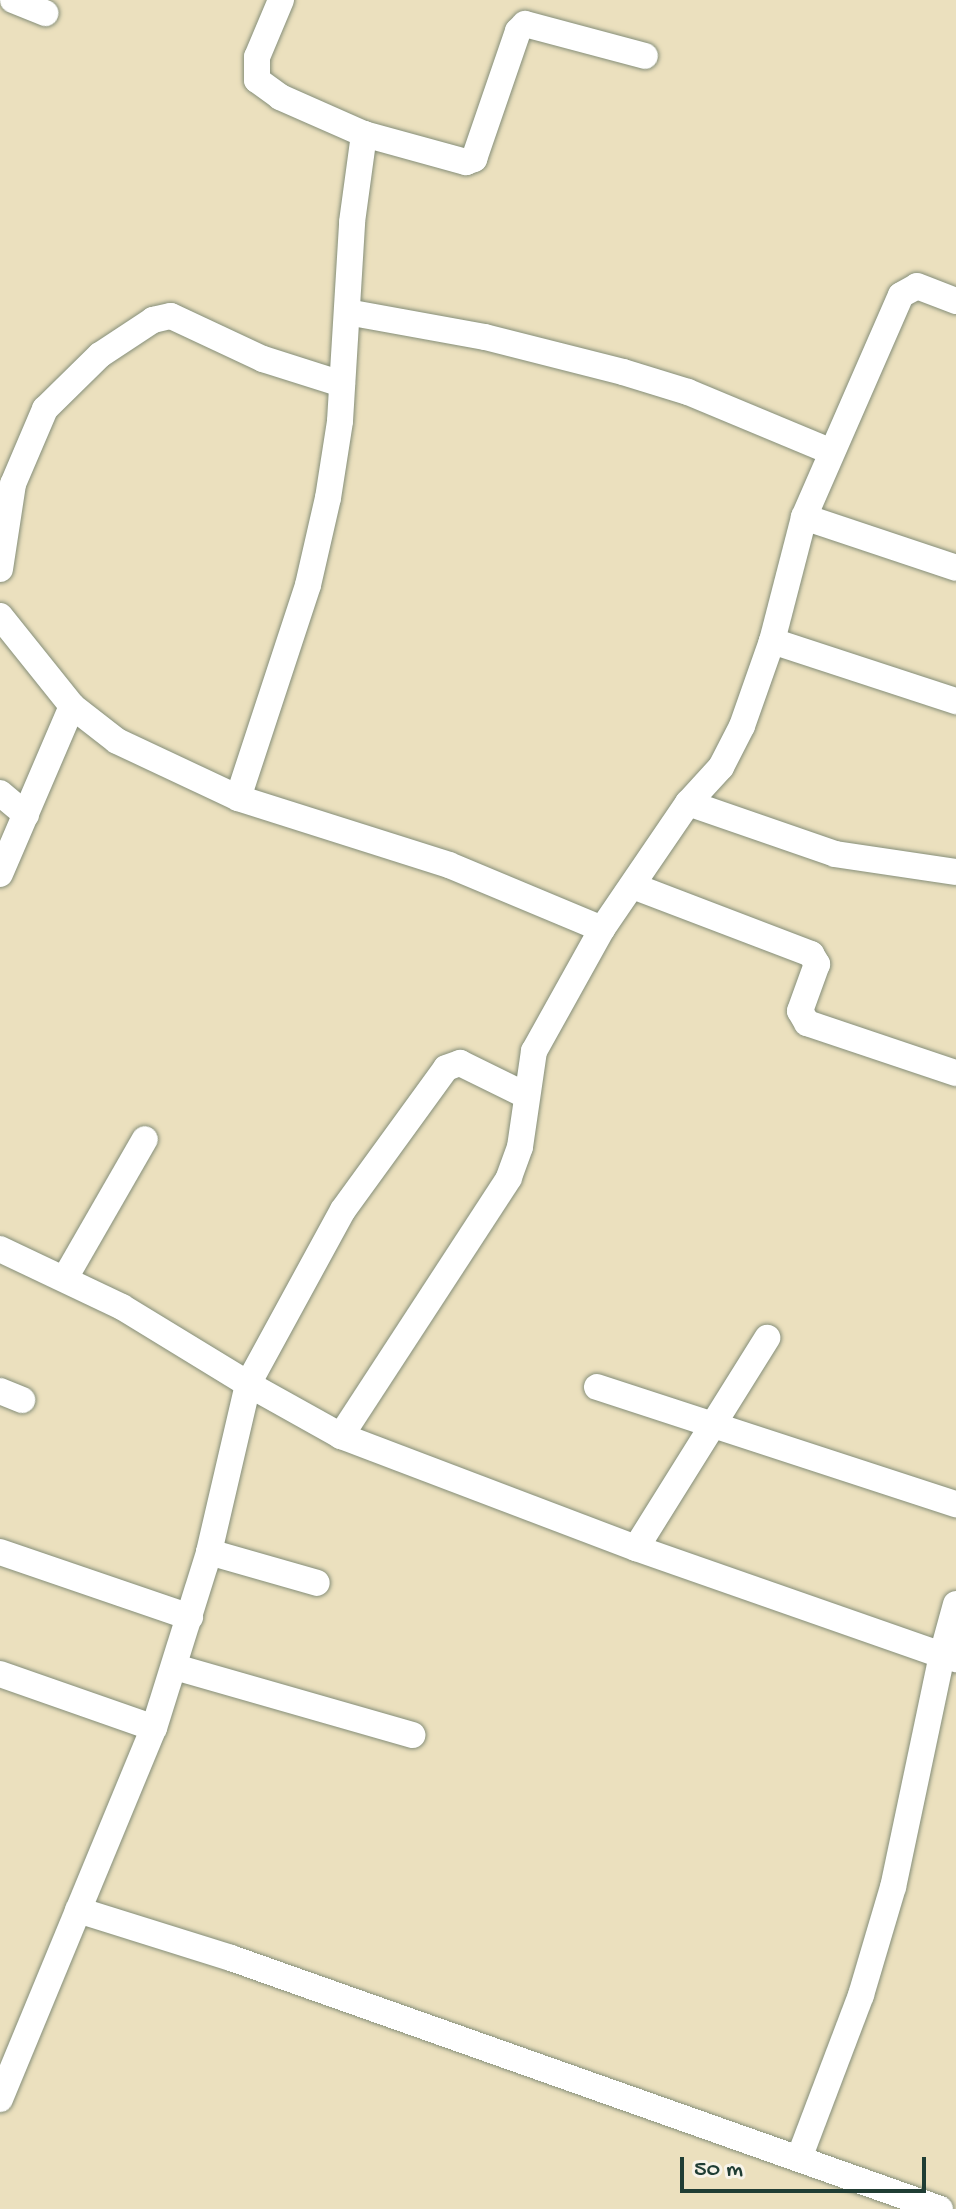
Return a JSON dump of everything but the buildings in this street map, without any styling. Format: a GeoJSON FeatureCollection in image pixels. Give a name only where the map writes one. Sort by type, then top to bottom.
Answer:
{"type":"FeatureCollection","features":[{"type":"Feature","properties":{"kind":"street"},"geometry":{"type":"LineString","coordinates":[[13,0],[45,13]]}},
{"type":"Feature","properties":{"kind":"street"},"geometry":{"type":"LineString","coordinates":[[281,0],[257,57],[257,80],[280,97],[364,134],[471,161],[477,156],[518,31],[525,24],[645,56]]}},
{"type":"Feature","properties":{"kind":"street"},"geometry":{"type":"LineString","coordinates":[[238,798],[308,585],[328,498],[342,384],[364,134]]}},
{"type":"Feature","properties":{"kind":"street"},"geometry":{"type":"LineString","coordinates":[[341,1436],[509,1178],[520,1147],[525,1095],[540,1037],[602,929],[688,803],[730,754],[772,641],[804,517],[830,451],[901,295],[917,286],[956,301]]}},
{"type":"Feature","properties":{"kind":"street"},"geometry":{"type":"LineString","coordinates":[[347,312],[485,337],[623,372],[688,392],[830,451]]}},
{"type":"Feature","properties":{"kind":"street"},"geometry":{"type":"LineString","coordinates":[[0,569],[13,484],[26,443],[45,409],[100,355],[153,320],[171,316],[263,359],[342,384]]}},
{"type":"Feature","properties":{"kind":"street"},"geometry":{"type":"LineString","coordinates":[[804,517],[956,568]]}},
{"type":"Feature","properties":{"kind":"street"},"geometry":{"type":"LineString","coordinates":[[0,616],[72,706],[117,741],[238,798],[449,865],[602,929]]}},
{"type":"Feature","properties":{"kind":"street"},"geometry":{"type":"LineString","coordinates":[[772,641],[956,701]]}},
{"type":"Feature","properties":{"kind":"street"},"geometry":{"type":"LineString","coordinates":[[0,874],[72,706]]}},
{"type":"Feature","properties":{"kind":"street"},"geometry":{"type":"LineString","coordinates":[[0,793],[26,815]]}},
{"type":"Feature","properties":{"kind":"street"},"geometry":{"type":"LineString","coordinates":[[688,803],[835,854],[956,872]]}},
{"type":"Feature","properties":{"kind":"street"},"geometry":{"type":"LineString","coordinates":[[633,886],[811,954],[817,964],[800,1011],[807,1023],[956,1073]]}},
{"type":"Feature","properties":{"kind":"street"},"geometry":{"type":"LineString","coordinates":[[0,2099],[154,1728],[209,1552],[248,1384],[343,1210],[446,1068],[460,1063],[525,1095]]}},
{"type":"Feature","properties":{"kind":"street"},"geometry":{"type":"LineString","coordinates":[[65,1278],[145,1139]]}},
{"type":"Feature","properties":{"kind":"street"},"geometry":{"type":"LineString","coordinates":[[0,1249],[65,1278],[341,1436],[636,1548],[949,1657]]}},
{"type":"Feature","properties":{"kind":"street"},"geometry":{"type":"LineString","coordinates":[[636,1548],[767,1338]]}},
{"type":"Feature","properties":{"kind":"street"},"geometry":{"type":"LineString","coordinates":[[597,1387],[956,1504]]}},
{"type":"Feature","properties":{"kind":"street"},"geometry":{"type":"LineString","coordinates":[[0,1552],[190,1617]]}},
{"type":"Feature","properties":{"kind":"street"},"geometry":{"type":"LineString","coordinates":[[209,1552],[317,1583]]}},
{"type":"Feature","properties":{"kind":"street"},"geometry":{"type":"LineString","coordinates":[[799,2158],[861,1995],[893,1887],[949,1657],[956,1604]]}},
{"type":"Feature","properties":{"kind":"street"},"geometry":{"type":"LineString","coordinates":[[175,1667],[412,1735]]}},
{"type":"Feature","properties":{"kind":"street"},"geometry":{"type":"LineString","coordinates":[[0,1674],[154,1728]]}},
{"type":"Feature","properties":{"kind":"street"},"geometry":{"type":"LineString","coordinates":[[78,1910],[246,1963],[940,2209]]}}]}
